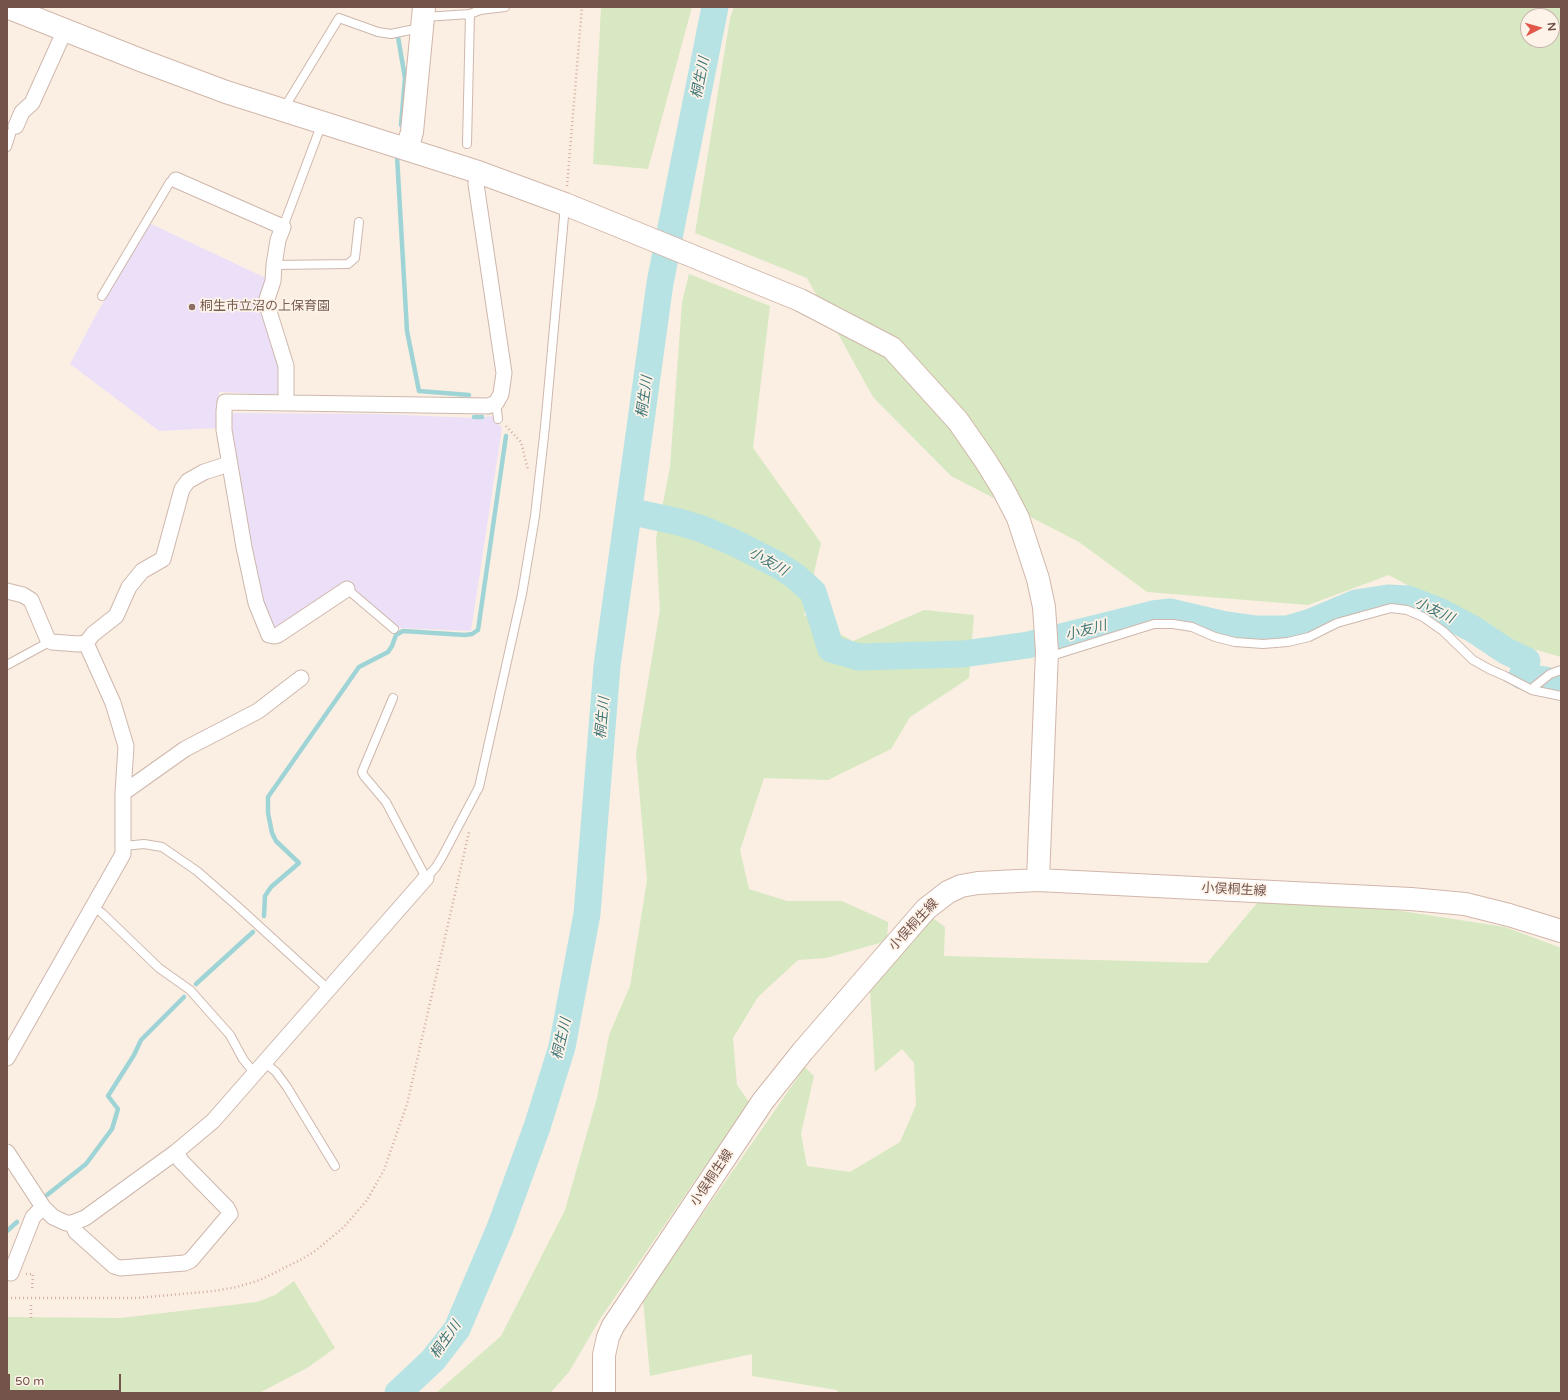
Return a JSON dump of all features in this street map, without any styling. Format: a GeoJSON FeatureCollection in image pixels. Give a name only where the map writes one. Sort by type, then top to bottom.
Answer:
{"type":"FeatureCollection","features":[{"type":"Feature","properties":{"kind":"street"},"geometry":{"type":"LineString","coordinates":[[7,7],[143,62],[226,92],[568,200],[800,300],[892,348],[958,422],[1003,488],[1018,518],[1038,579],[1044,607],[1047,647],[1038,880]]}},
{"type":"Feature","properties":{"kind":"street"},"geometry":{"type":"LineString","coordinates":[[407,149],[412,132],[423,18]]}},
{"type":"Feature","properties":{"kind":"street"},"geometry":{"type":"LineString","coordinates":[[16,126],[22,112],[32,103],[64,30]]}},
{"type":"Feature","properties":{"kind":"street"},"geometry":{"type":"LineString","coordinates":[[347,589],[278,635],[270,635],[256,603],[244,547],[224,430],[225,402],[488,406],[496,403],[501,394],[504,373],[476,184],[478,172]]}},
{"type":"Feature","properties":{"kind":"street"},"geometry":{"type":"LineString","coordinates":[[176,180],[283,228],[278,240],[273,281],[268,295],[267,305],[286,366],[286,403]]}},
{"type":"Feature","properties":{"kind":"street"},"geometry":{"type":"LineString","coordinates":[[7,591],[23,595],[31,600],[45,635],[51,641],[78,644],[86,643],[93,634],[116,616],[129,587],[142,571],[163,559],[182,489],[188,481],[204,472],[229,464]]}},
{"type":"Feature","properties":{"kind":"street"},"geometry":{"type":"LineString","coordinates":[[7,1058],[123,854],[123,793],[126,746],[112,703],[86,643]]}},
{"type":"Feature","properties":{"kind":"street"},"geometry":{"type":"LineString","coordinates":[[123,793],[185,749],[258,711],[301,678]]}},
{"type":"Feature","properties":{"kind":"street"},"geometry":{"type":"LineString","coordinates":[[7,1152],[43,1207],[53,1217],[66,1223],[72,1223],[85,1218],[176,1152],[213,1121],[426,878]]}},
{"type":"Feature","properties":{"kind":"street","name":"小俣桐生線"},"geometry":{"type":"LineString","coordinates":[[604,1393],[604,1355],[608,1337],[613,1326],[763,1101],[803,1051],[921,915],[948,892],[961,886],[978,883],[1038,880],[1411,899],[1457,904],[1509,915],[1561,931]]}},
{"type":"Feature","properties":{"kind":"street"},"geometry":{"type":"LineString","coordinates":[[72,1223],[76,1232],[114,1266],[120,1268],[185,1263],[191,1260],[230,1214],[227,1208],[181,1161],[176,1152]]}},
{"type":"Feature","properties":{"kind":"street"},"geometry":{"type":"LineString","coordinates":[[12,1273],[33,1217],[43,1207]]}},
{"type":"Feature","properties":{"kind":"lane"},"geometry":{"type":"LineString","coordinates":[[286,111],[289,100],[338,18],[378,32],[391,34],[410,30],[423,18],[470,14],[480,8],[505,7]]}},
{"type":"Feature","properties":{"kind":"lane"},"geometry":{"type":"LineString","coordinates":[[467,144],[470,14]]}},
{"type":"Feature","properties":{"kind":"lane"},"geometry":{"type":"LineString","coordinates":[[283,228],[322,122]]}},
{"type":"Feature","properties":{"kind":"lane"},"geometry":{"type":"LineString","coordinates":[[7,148],[12,131],[16,126]]}},
{"type":"Feature","properties":{"kind":"lane"},"geometry":{"type":"LineString","coordinates":[[102,296],[170,182],[176,180]]}},
{"type":"Feature","properties":{"kind":"lane"},"geometry":{"type":"LineString","coordinates":[[393,698],[362,772],[386,802],[426,878],[436,867],[442,857],[479,787],[522,594],[536,516],[568,200]]}},
{"type":"Feature","properties":{"kind":"lane"},"geometry":{"type":"LineString","coordinates":[[274,265],[348,264],[355,258],[359,222]]}},
{"type":"Feature","properties":{"kind":"lane"},"geometry":{"type":"LineString","coordinates":[[496,403],[498,419]]}},
{"type":"Feature","properties":{"kind":"lane"},"geometry":{"type":"LineString","coordinates":[[347,589],[394,629]]}},
{"type":"Feature","properties":{"kind":"lane"},"geometry":{"type":"LineString","coordinates":[[1047,647],[1154,624],[1173,624],[1192,627],[1215,637],[1235,642],[1263,644],[1288,642],[1309,637],[1337,623],[1391,608],[1406,610],[1423,617],[1443,632],[1474,660],[1489,669],[1534,688],[1561,696]]}},
{"type":"Feature","properties":{"kind":"lane"},"geometry":{"type":"LineString","coordinates":[[7,665],[51,641]]}},
{"type":"Feature","properties":{"kind":"lane"},"geometry":{"type":"LineString","coordinates":[[1534,688],[1550,674],[1561,670]]}},
{"type":"Feature","properties":{"kind":"lane"},"geometry":{"type":"LineString","coordinates":[[124,846],[144,844],[162,847],[197,871],[328,989]]}},
{"type":"Feature","properties":{"kind":"lane"},"geometry":{"type":"LineString","coordinates":[[93,907],[102,913],[159,968],[190,990],[230,1035],[243,1059],[255,1074]]}},
{"type":"Feature","properties":{"kind":"lane"},"geometry":{"type":"LineString","coordinates":[[264,1062],[276,1072],[287,1087],[335,1166]]}},
{"type":"Feature","properties":{"kind":"path"},"geometry":{"type":"LineString","coordinates":[[568,200],[582,7]]}},
{"type":"Feature","properties":{"kind":"path"},"geometry":{"type":"LineString","coordinates":[[498,419],[521,442],[528,471]]}},
{"type":"Feature","properties":{"kind":"path"},"geometry":{"type":"LineString","coordinates":[[32,1278],[32,1291]]}},
{"type":"Feature","properties":{"kind":"path"},"geometry":{"type":"LineString","coordinates":[[31,1303],[31,1318]]}},
{"type":"Feature","properties":{"kind":"shaded area"},"geometry":{"type":"Polygon","coordinates":[[[149,223],[266,278],[282,370],[282,395],[219,392],[219,428],[159,431],[70,364],[98,311],[149,223]]]}},
{"type":"Feature","properties":{"kind":"shaded area"},"geometry":{"type":"Polygon","coordinates":[[[234,413],[382,414],[474,418],[492,416],[502,428],[471,631],[398,628],[349,584],[277,630],[271,627],[260,604],[233,466],[231,415],[234,413]]]}},
{"type":"Feature","properties":{"kind":"green space"},"geometry":{"type":"Polygon","coordinates":[[[601,7],[692,7],[648,169],[593,164],[601,7]]]}},
{"type":"Feature","properties":{"kind":"green space"},"geometry":{"type":"Polygon","coordinates":[[[734,7],[1561,7],[1561,657],[1513,643],[1389,575],[1308,605],[1147,592],[1079,542],[951,476],[873,397],[807,278],[695,233],[730,18],[734,7]]]}},
{"type":"Feature","properties":{"kind":"green space"},"geometry":{"type":"Polygon","coordinates":[[[689,274],[770,306],[753,448],[821,543],[804,615],[853,641],[924,610],[974,615],[969,678],[910,717],[891,749],[828,780],[764,778],[740,850],[749,889],[787,901],[842,901],[888,922],[887,941],[826,958],[798,960],[758,997],[733,1038],[737,1085],[749,1102],[600,1319],[569,1372],[550,1393],[436,1393],[501,1336],[565,1210],[597,1098],[609,1035],[630,986],[647,880],[636,754],[660,610],[656,539],[670,467],[682,302],[689,274]]]}},
{"type":"Feature","properties":{"kind":"green space"},"geometry":{"type":"Polygon","coordinates":[[[1258,902],[1395,910],[1505,927],[1561,948],[1561,1393],[838,1393],[837,1390],[752,1376],[752,1354],[650,1376],[643,1300],[805,1067],[814,1076],[801,1134],[807,1166],[850,1172],[900,1142],[916,1105],[914,1063],[902,1049],[875,1072],[870,991],[933,918],[945,927],[944,956],[1207,963],[1258,902]]]}},
{"type":"Feature","properties":{"kind":"green space"},"geometry":{"type":"Polygon","coordinates":[[[294,1281],[335,1348],[307,1368],[259,1393],[7,1392],[7,1317],[121,1318],[257,1302],[275,1295],[294,1281]]]}},
{"type":"Feature","properties":{"kind":"waterway","name":"桐生川"},"geometry":{"type":"LineString","coordinates":[[398,1393],[433,1360],[457,1329],[500,1228],[537,1127],[562,1047],[587,914],[607,666],[660,283],[715,7]]}},
{"type":"Feature","properties":{"kind":"waterway"},"geometry":{"type":"LineString","coordinates":[[398,37],[405,78],[401,125]]}},
{"type":"Feature","properties":{"kind":"waterway"},"geometry":{"type":"LineString","coordinates":[[397,156],[407,331],[419,391],[469,395]]}},
{"type":"Feature","properties":{"kind":"waterway"},"geometry":{"type":"LineString","coordinates":[[474,417],[482,417]]}},
{"type":"Feature","properties":{"kind":"waterway"},"geometry":{"type":"LineString","coordinates":[[264,916],[265,896],[271,887],[299,863],[276,841],[272,833],[268,813],[268,797],[359,667],[388,652],[396,635],[403,631],[465,635],[472,634],[478,630],[506,436]]}},
{"type":"Feature","properties":{"kind":"waterway","name":"小友川"},"geometry":{"type":"LineString","coordinates":[[629,511],[679,522],[702,529],[737,544],[778,565],[795,576],[813,592],[831,649],[859,657],[963,654],[1028,645],[1153,614],[1170,612],[1221,624],[1256,629],[1288,629],[1311,622],[1356,603],[1388,598],[1408,599],[1439,611],[1473,629],[1506,651],[1527,661],[1522,676],[1561,683]]}},
{"type":"Feature","properties":{"kind":"waterway"},"geometry":{"type":"LineString","coordinates":[[196,984],[253,932]]}},
{"type":"Feature","properties":{"kind":"waterway"},"geometry":{"type":"LineString","coordinates":[[47,1195],[86,1164],[112,1129],[118,1109],[108,1096],[134,1055],[141,1040],[184,997]]}},
{"type":"Feature","properties":{"kind":"waterway"},"geometry":{"type":"LineString","coordinates":[[7,1231],[17,1222]]}},
{"type":"Feature","properties":{"kind":"place","name":"桐生市立沼の上保育園"},"geometry":{"type":"Point","coordinates":[192,307]}}]}
